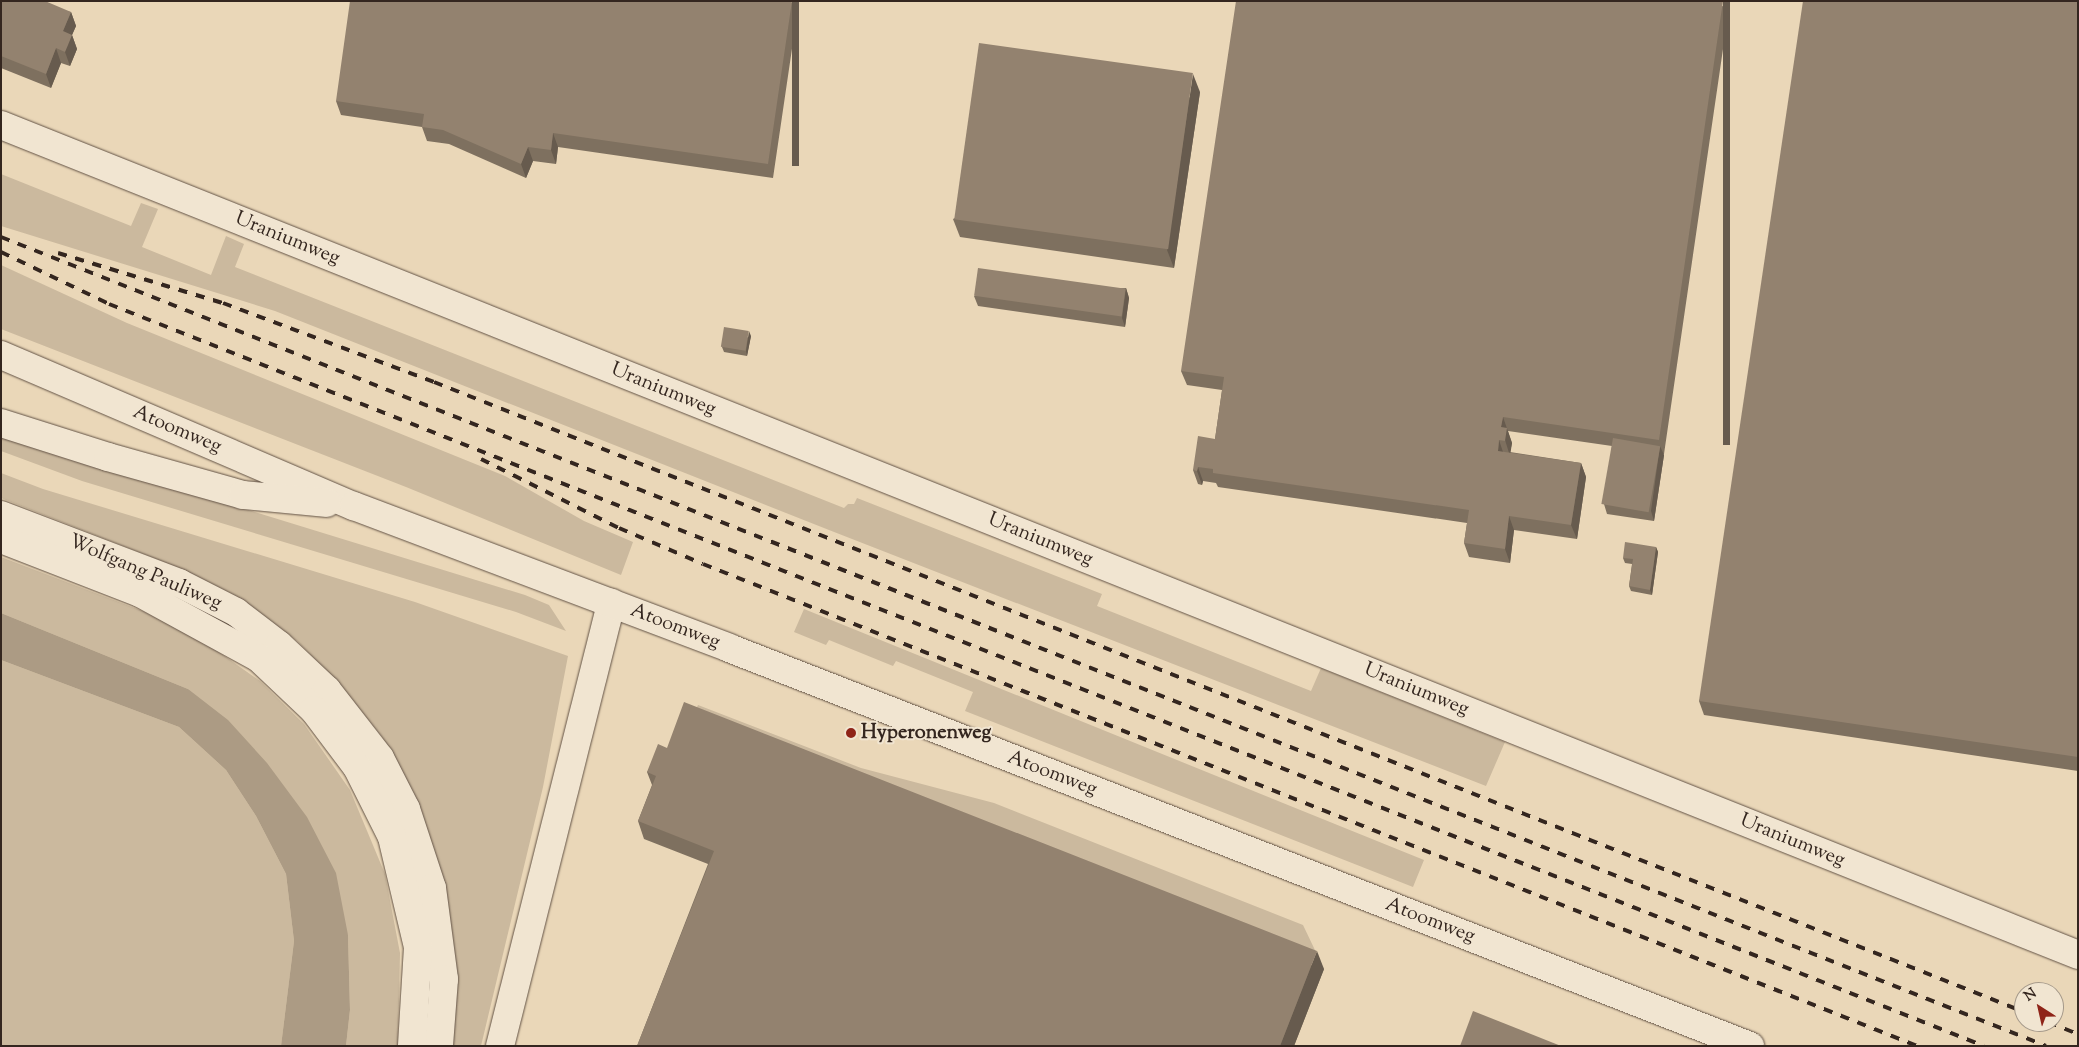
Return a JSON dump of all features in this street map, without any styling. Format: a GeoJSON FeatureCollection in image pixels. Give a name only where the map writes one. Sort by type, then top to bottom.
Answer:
{"type":"FeatureCollection","features":[{"type":"Feature","properties":{"kind":"street","name":"Uraniumweg"},"geometry":{"type":"LineString","coordinates":[[1,125],[2078,955]]}},
{"type":"Feature","properties":{"kind":"street","name":"Atoomweg"},"geometry":{"type":"LineString","coordinates":[[1,355],[354,506],[611,603],[1750,1046]]}},
{"type":"Feature","properties":{"kind":"street","name":"Atoomweg"},"geometry":{"type":"LineString","coordinates":[[1,423],[108,457],[243,495],[354,506]]}},
{"type":"Feature","properties":{"kind":"street","name":"Wolfgang Pauliweg"},"geometry":{"type":"LineString","coordinates":[[1,514],[179,583],[236,612],[279,646],[327,690],[380,758],[406,809],[432,888],[444,979],[439,1046]]}},
{"type":"Feature","properties":{"kind":"street","name":"Wolfgang Pauliweg"},"geometry":{"type":"LineString","coordinates":[[1,539],[140,593],[157,602],[259,658],[314,710],[357,767],[392,837],[418,947],[412,1046]]}},
{"type":"Feature","properties":{"kind":"street"},"geometry":{"type":"LineString","coordinates":[[500,1046],[611,603]]}},
{"type":"Feature","properties":{"kind":"shaded area"},"geometry":{"type":"Polygon","coordinates":[[[1,174],[131,226],[141,203],[158,209],[142,247],[211,275],[226,236],[244,244],[235,267],[844,508],[848,504],[854,504],[857,498],[1102,594],[1097,606],[1311,691],[1321,668],[1505,742],[1486,786],[829,530],[275,311],[1,226],[1,174]]]}},
{"type":"Feature","properties":{"kind":"shaded area"},"geometry":{"type":"Polygon","coordinates":[[[1,265],[127,323],[505,476],[584,521],[633,542],[621,575],[406,487],[1,329],[1,265]]]}},
{"type":"Feature","properties":{"kind":"shaded area"},"geometry":{"type":"Polygon","coordinates":[[[1,434],[525,595],[549,605],[566,631],[516,612],[82,481],[1,451],[1,434]]]}},
{"type":"Feature","properties":{"kind":"shaded area"},"geometry":{"type":"Polygon","coordinates":[[[1,473],[43,489],[415,602],[568,656],[543,787],[481,1046],[450,1046],[455,1015],[453,938],[439,870],[415,800],[382,737],[342,687],[297,641],[232,594],[164,562],[1,498],[1,473]]]}},
{"type":"Feature","properties":{"kind":"shaded area"},"geometry":{"type":"Polygon","coordinates":[[[1,557],[145,612],[206,643],[260,681],[304,724],[350,790],[385,874],[400,953],[398,1046],[346,1046],[350,1010],[348,935],[188,689],[1,613],[1,557]]]}},
{"type":"Feature","properties":{"kind":"shaded area"},"geometry":{"type":"Polygon","coordinates":[[[804,609],[1424,860],[1413,887],[965,711],[973,692],[896,661],[893,666],[829,640],[826,645],[794,632],[804,609]]]}},
{"type":"Feature","properties":{"kind":"shaded area"},"geometry":{"type":"Polygon","coordinates":[[[1,613],[188,689],[228,720],[267,763],[307,817],[336,873],[348,935],[350,1010],[346,1046],[281,1046],[294,941],[286,874],[256,816],[226,770],[179,727],[1,660],[1,613]]]}},
{"type":"Feature","properties":{"kind":"shaded area"},"geometry":{"type":"Polygon","coordinates":[[[1,660],[179,727],[226,770],[256,816],[286,874],[294,941],[281,1046],[1,1046],[1,660]]]}},
{"type":"Feature","properties":{"kind":"shaded area"},"geometry":{"type":"Polygon","coordinates":[[[698,705],[861,768],[994,803],[1303,925],[1324,969],[691,720],[698,705]]]}},
{"type":"Feature","properties":{"kind":"building"},"geometry":{"type":"Polygon","coordinates":[[[1,1],[45,1],[71,12],[63,31],[72,35],[68,45],[65,52],[56,48],[46,74],[1,56],[1,1]]]}},
{"type":"Feature","properties":{"kind":"building"},"geometry":{"type":"Polygon","coordinates":[[[350,1],[792,1],[768,164],[553,133],[551,150],[528,147],[521,164],[443,130],[422,127],[424,114],[336,101],[350,1]]]}},
{"type":"Feature","properties":{"kind":"building"},"geometry":{"type":"Polygon","coordinates":[[[1236,1],[1723,1],[1659,440],[1503,417],[1501,427],[1507,428],[1505,441],[1499,440],[1498,451],[1581,463],[1571,525],[1509,516],[1505,549],[1464,543],[1469,510],[1213,473],[1213,469],[1198,467],[1197,471],[1193,470],[1198,436],[1215,439],[1224,377],[1181,371],[1236,1]]]}},
{"type":"Feature","properties":{"kind":"building"},"geometry":{"type":"Polygon","coordinates":[[[1803,1],[2078,1],[2078,757],[1699,701],[1803,1]]]}},
{"type":"Feature","properties":{"kind":"building"},"geometry":{"type":"Polygon","coordinates":[[[979,43],[1193,73],[1168,249],[954,219],[979,43]]]}},
{"type":"Feature","properties":{"kind":"building"},"geometry":{"type":"Polygon","coordinates":[[[978,268],[1126,289],[1122,316],[974,296],[978,268]]]}},
{"type":"Feature","properties":{"kind":"building"},"geometry":{"type":"Polygon","coordinates":[[[724,327],[749,331],[746,351],[721,347],[724,327]]]}},
{"type":"Feature","properties":{"kind":"building"},"geometry":{"type":"Polygon","coordinates":[[[1613,438],[1660,446],[1649,512],[1601,504],[1613,438]]]}},
{"type":"Feature","properties":{"kind":"building"},"geometry":{"type":"Polygon","coordinates":[[[1625,542],[1656,547],[1650,590],[1629,586],[1633,559],[1623,558],[1625,542]]]}},
{"type":"Feature","properties":{"kind":"building"},"geometry":{"type":"Polygon","coordinates":[[[684,702],[1317,951],[1280,1046],[637,1046],[714,851],[638,821],[656,776],[647,772],[658,744],[667,748],[684,702]]]}},
{"type":"Feature","properties":{"kind":"building"},"geometry":{"type":"Polygon","coordinates":[[[1473,1011],[1561,1046],[1460,1046],[1473,1011]]]}},
{"type":"Feature","properties":{"kind":"railway"},"geometry":{"type":"LineString","coordinates":[[1,237],[2046,1046]]}},
{"type":"Feature","properties":{"kind":"railway"},"geometry":{"type":"LineString","coordinates":[[1,252],[109,304],[1984,1046]]}},
{"type":"Feature","properties":{"kind":"railway"},"geometry":{"type":"LineString","coordinates":[[58,253],[223,303],[434,382],[2014,1008]]}},
{"type":"Feature","properties":{"kind":"railway"},"geometry":{"type":"LineString","coordinates":[[481,459],[619,528],[703,564],[1917,1046]]}},
{"type":"Feature","properties":{"kind":"railway"},"geometry":{"type":"LineString","coordinates":[[2064,1028],[2078,1034]]}},
{"type":"Feature","properties":{"kind":"place","name":"Hyperonenweg"},"geometry":{"type":"Point","coordinates":[851,733]}}]}
